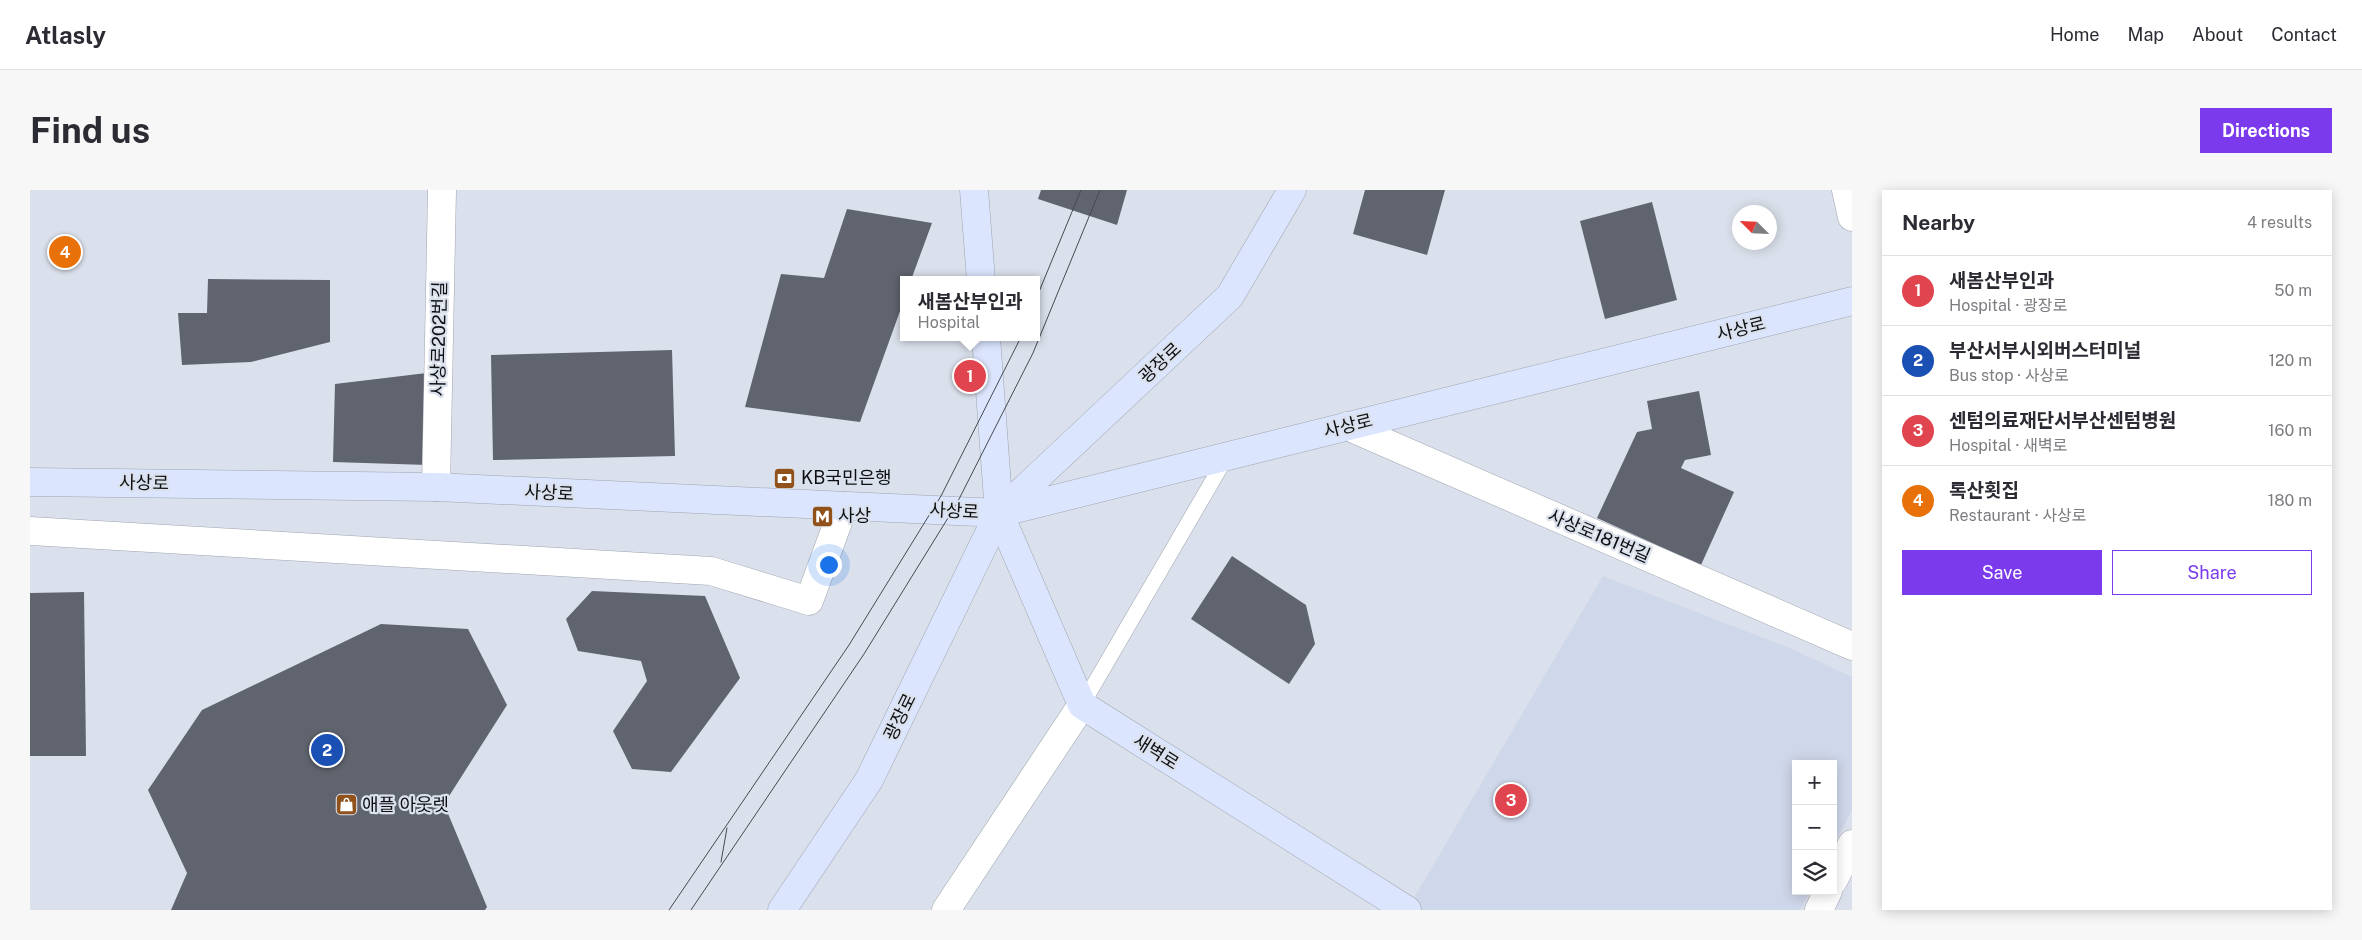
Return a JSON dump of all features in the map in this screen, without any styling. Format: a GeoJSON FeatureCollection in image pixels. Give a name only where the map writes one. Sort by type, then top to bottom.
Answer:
{"type":"FeatureCollection","features":[{"type":"Feature","properties":{"kind":"main road"},"geometry":{"type":"LineString","coordinates":[[974,190],[981,276]]}},
{"type":"Feature","properties":{"kind":"main road","name":"광장로"},"geometry":{"type":"LineString","coordinates":[[782,910],[869,780],[999,513],[1230,296],[1292,190]]}},
{"type":"Feature","properties":{"kind":"main road","name":"사상로"},"geometry":{"type":"LineString","coordinates":[[30,482],[436,488],[999,513],[1852,301]]}},
{"type":"Feature","properties":{"kind":"main road"},"geometry":{"type":"LineString","coordinates":[[986,341],[999,513],[1082,705]]}},
{"type":"Feature","properties":{"kind":"main road","name":"새벽로"},"geometry":{"type":"LineString","coordinates":[[1082,705],[1401,909]]}},
{"type":"Feature","properties":{"kind":"street","name":"사상로202번길"},"geometry":{"type":"LineString","coordinates":[[436,488],[442,190]]}},
{"type":"Feature","properties":{"kind":"street"},"geometry":{"type":"LineString","coordinates":[[1846,190],[1852,217]]}},
{"type":"Feature","properties":{"kind":"street","name":"사상로181번길"},"geometry":{"type":"LineString","coordinates":[[1347,426],[1852,646]]}},
{"type":"Feature","properties":{"kind":"street"},"geometry":{"type":"LineString","coordinates":[[30,531],[711,571],[809,601],[844,506]]}},
{"type":"Feature","properties":{"kind":"street"},"geometry":{"type":"LineString","coordinates":[[946,910],[1082,705]]}},
{"type":"Feature","properties":{"kind":"street"},"geometry":{"type":"LineString","coordinates":[[1837,873],[1852,844]]}},
{"type":"Feature","properties":{"kind":"street"},"geometry":{"type":"LineString","coordinates":[[1819,910],[1826,895]]}},
{"type":"Feature","properties":{"kind":"lane"},"geometry":{"type":"LineString","coordinates":[[1082,705],[1227,456]]}},
{"type":"Feature","properties":{"kind":"shaded area"},"geometry":{"type":"Polygon","coordinates":[[[1603,576],[1790,648],[1852,677],[1852,810],[1837,838],[1837,760],[1792,760],[1792,895],[1808,895],[1800,910],[1407,910],[1603,576]]]}},
{"type":"Feature","properties":{"kind":"building"},"geometry":{"type":"Polygon","coordinates":[[[1041,190],[1127,190],[1117,225],[1038,199],[1041,190]]]}},
{"type":"Feature","properties":{"kind":"building"},"geometry":{"type":"Polygon","coordinates":[[[1365,190],[1445,190],[1427,255],[1353,234],[1365,190]]]}},
{"type":"Feature","properties":{"kind":"building"},"geometry":{"type":"Polygon","coordinates":[[[1652,202],[1677,300],[1605,319],[1580,221],[1652,202]]]}},
{"type":"Feature","properties":{"kind":"building"},"geometry":{"type":"Polygon","coordinates":[[[847,209],[932,223],[912,276],[900,276],[900,311],[860,422],[745,407],[781,274],[824,278],[847,209]]]}},
{"type":"Feature","properties":{"kind":"building"},"geometry":{"type":"Polygon","coordinates":[[[208,279],[330,280],[330,342],[251,362],[182,365],[178,313],[207,313],[208,279]]]}},
{"type":"Feature","properties":{"kind":"building"},"geometry":{"type":"Polygon","coordinates":[[[672,350],[675,456],[493,460],[491,355],[672,350]]]}},
{"type":"Feature","properties":{"kind":"building"},"geometry":{"type":"Polygon","coordinates":[[[435,372],[428,465],[333,462],[335,384],[435,372]]]}},
{"type":"Feature","properties":{"kind":"building"},"geometry":{"type":"Polygon","coordinates":[[[1699,391],[1711,455],[1685,460],[1681,468],[1734,492],[1701,565],[1597,518],[1637,432],[1652,429],[1647,401],[1699,391]]]}},
{"type":"Feature","properties":{"kind":"building"},"geometry":{"type":"Polygon","coordinates":[[[1232,556],[1306,605],[1315,644],[1289,684],[1191,619],[1232,556]]]}},
{"type":"Feature","properties":{"kind":"building"},"geometry":{"type":"Polygon","coordinates":[[[592,591],[705,596],[740,678],[671,772],[632,769],[613,731],[647,681],[641,661],[578,651],[566,619],[592,591]]]}},
{"type":"Feature","properties":{"kind":"building"},"geometry":{"type":"Polygon","coordinates":[[[84,592],[86,756],[30,756],[30,593],[84,592]]]}},
{"type":"Feature","properties":{"kind":"building"},"geometry":{"type":"Polygon","coordinates":[[[381,624],[468,629],[507,705],[444,804],[487,907],[485,910],[171,910],[187,873],[148,790],[202,710],[381,624]]]}},
{"type":"Feature","properties":{"kind":"tram line"},"geometry":{"type":"LineString","coordinates":[[1040,289],[1081,190]]}},
{"type":"Feature","properties":{"kind":"tram line"},"geometry":{"type":"LineString","coordinates":[[1040,336],[1100,190]]}},
{"type":"Feature","properties":{"kind":"tram line"},"geometry":{"type":"LineString","coordinates":[[669,910],[849,645],[941,496],[1019,341]]}},
{"type":"Feature","properties":{"kind":"tram line"},"geometry":{"type":"LineString","coordinates":[[691,910],[864,654],[956,505],[1038,341]]}},
{"type":"Feature","properties":{"kind":"tram line"},"geometry":{"type":"LineString","coordinates":[[721,862],[727,828]]}},
{"type":"Feature","properties":{"kind":"place","name":"록산횟집"},"geometry":{"type":"Point","coordinates":[65,252]}},
{"type":"Feature","properties":{"kind":"place","name":"새봄산부인과"},"geometry":{"type":"Point","coordinates":[970,376]}},
{"type":"Feature","properties":{"kind":"place","name":"KB국민은행"},"geometry":{"type":"Point","coordinates":[785,478]}},
{"type":"Feature","properties":{"kind":"place","name":"사상"},"geometry":{"type":"Point","coordinates":[822,516]}},
{"type":"Feature","properties":{"kind":"place","name":"부산서부시외버스터미널"},"geometry":{"type":"Point","coordinates":[327,750]}},
{"type":"Feature","properties":{"kind":"place","name":"센텀의료재단서부산센텀병원"},"geometry":{"type":"Point","coordinates":[1511,800]}},
{"type":"Feature","properties":{"kind":"place","name":"애플 아웃렛"},"geometry":{"type":"Point","coordinates":[346,805]}}]}
